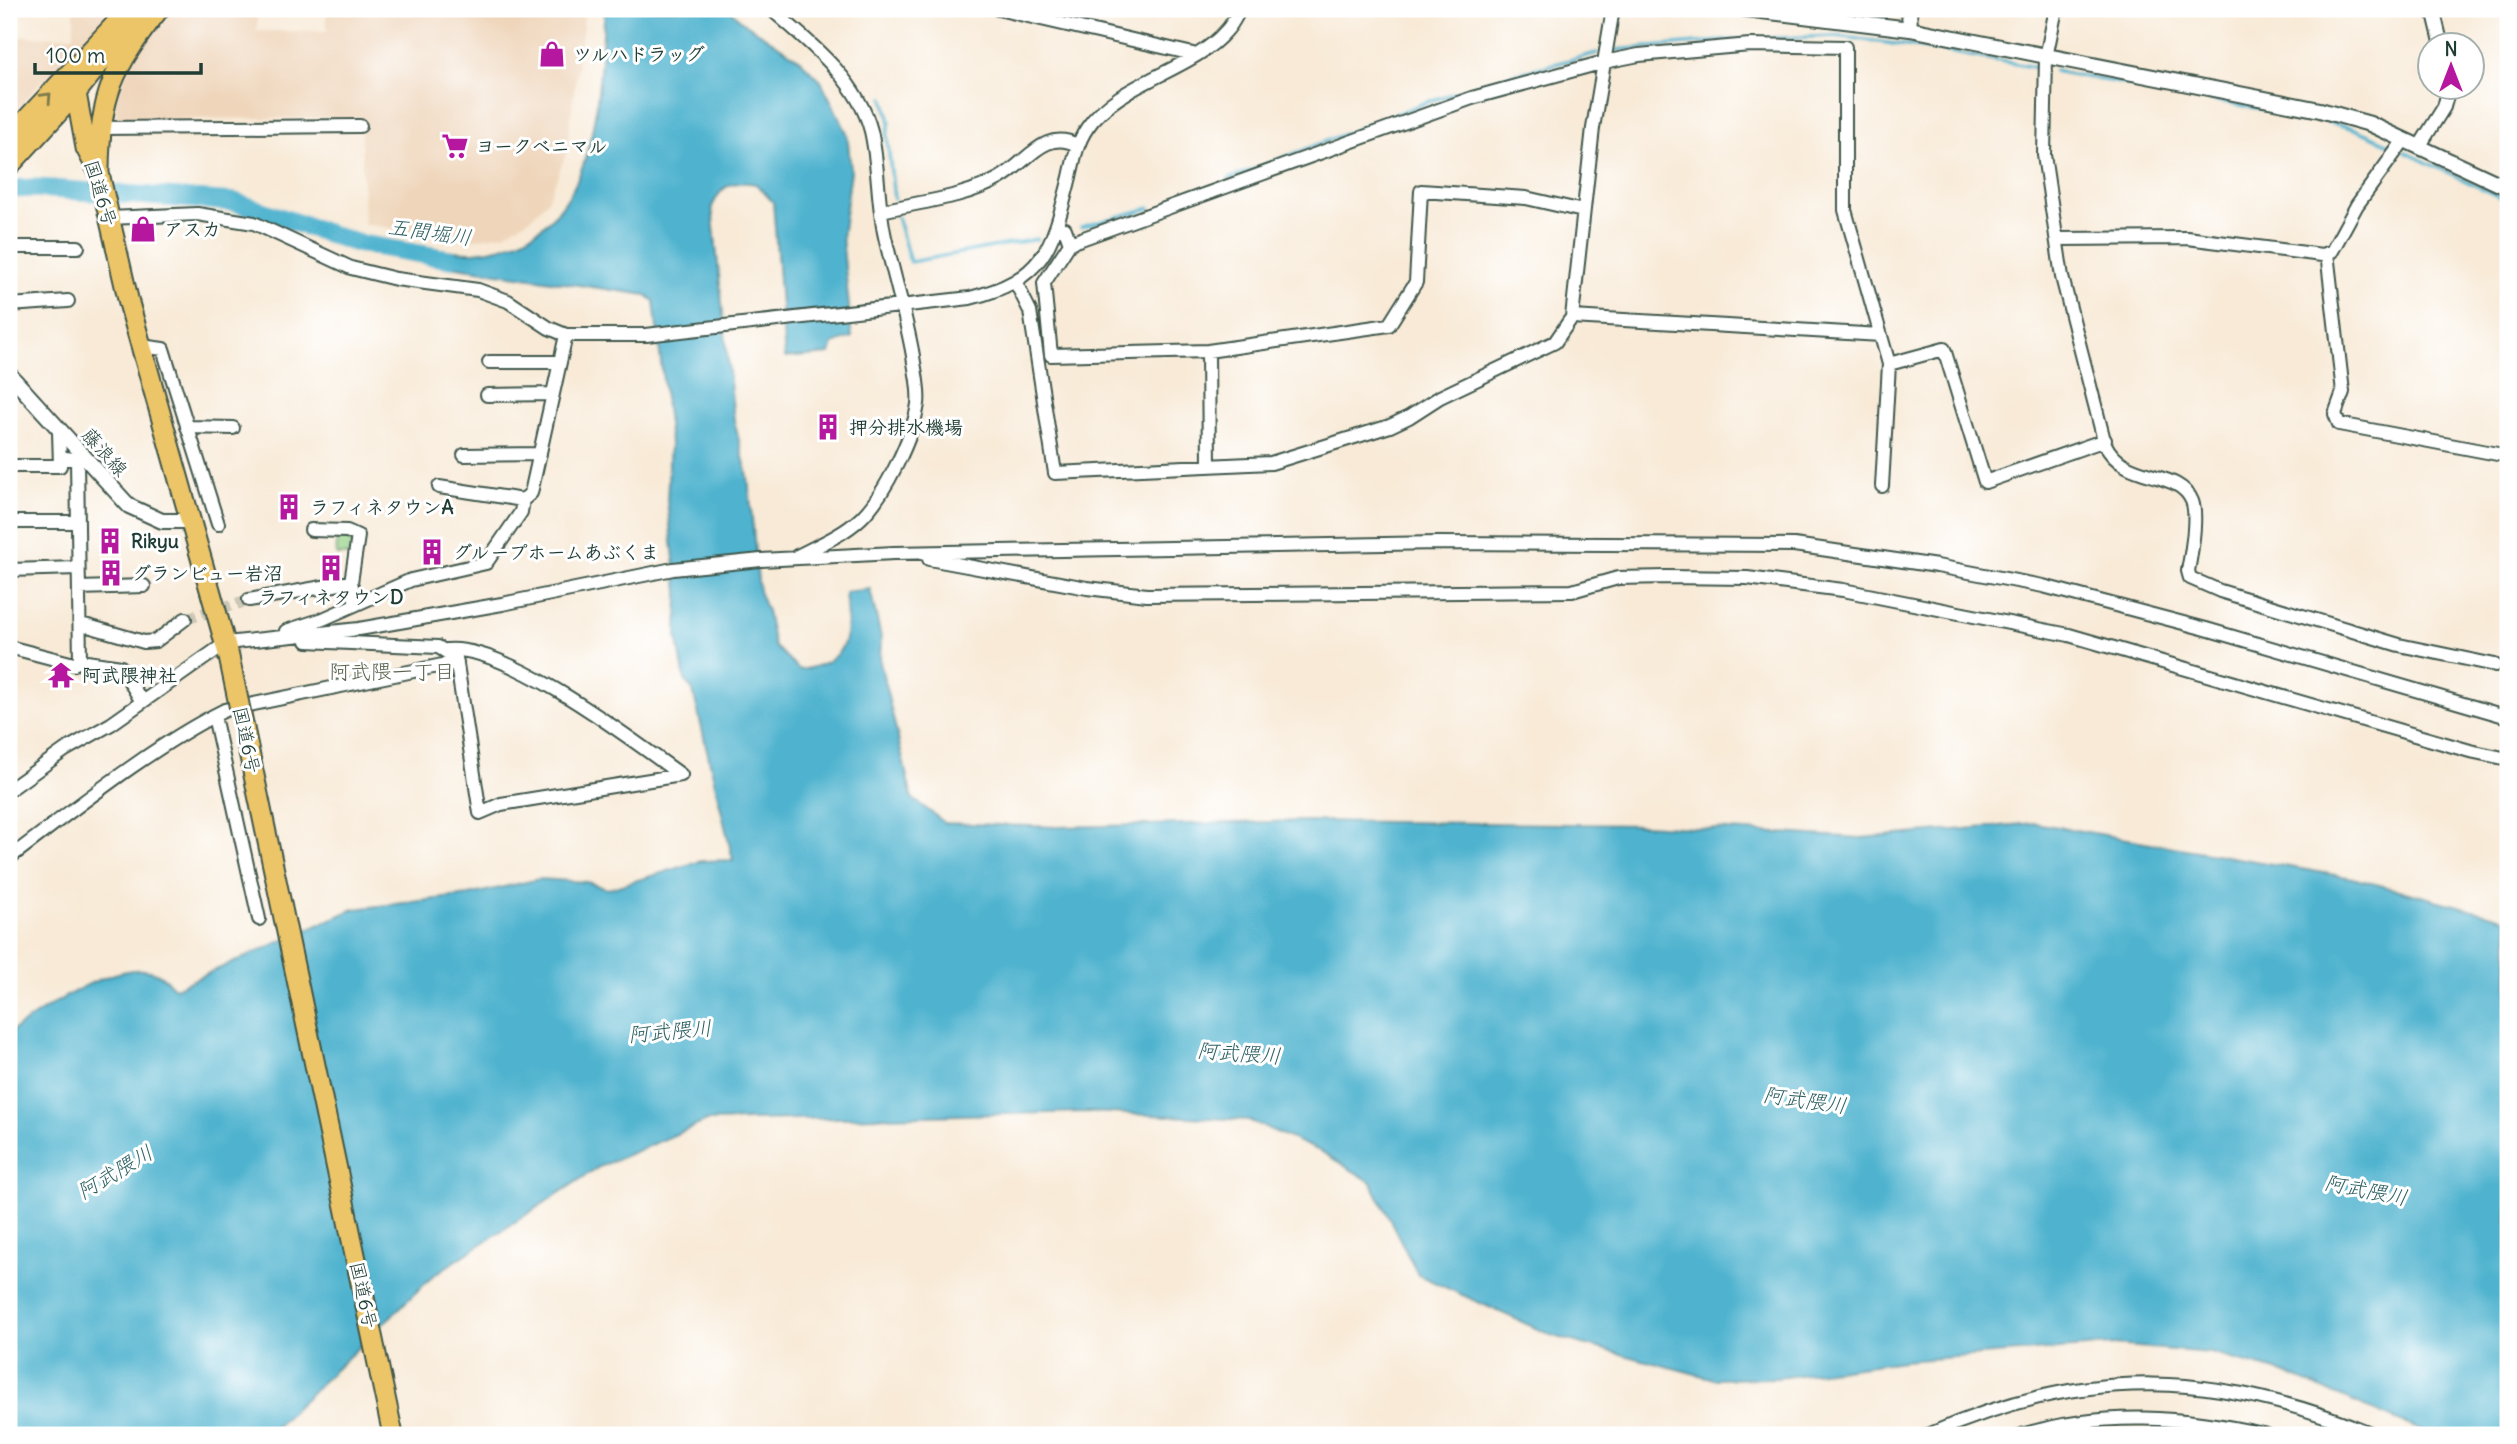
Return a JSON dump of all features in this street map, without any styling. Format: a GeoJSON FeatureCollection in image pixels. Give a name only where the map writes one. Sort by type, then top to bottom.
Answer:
{"type":"FeatureCollection","features":[{"type":"Feature","properties":{"kind":"highway"},"geometry":{"type":"LineString","coordinates":[[10,136],[129,9]]}},
{"type":"Feature","properties":{"kind":"highway"},"geometry":{"type":"LineString","coordinates":[[9,166],[75,94],[143,9]]}},
{"type":"Feature","properties":{"kind":"highway"},"geometry":{"type":"LineString","coordinates":[[99,173],[100,128],[104,102],[115,72],[130,44],[159,9]]}},
{"type":"Feature","properties":{"kind":"highway","name":"国道6号"},"geometry":{"type":"LineString","coordinates":[[86,55],[78,70],[75,94],[86,148],[99,173],[141,346],[228,650],[393,1435]]}},
{"type":"Feature","properties":{"kind":"highway"},"geometry":{"type":"LineString","coordinates":[[40,133],[62,126],[75,130],[86,148]]}},
{"type":"Feature","properties":{"kind":"street"},"geometry":{"type":"LineString","coordinates":[[771,9],[808,39],[862,111],[871,131],[881,211],[918,402],[901,451],[883,489],[862,517],[832,539],[792,558]]}},
{"type":"Feature","properties":{"kind":"street"},"geometry":{"type":"LineString","coordinates":[[998,9],[1193,54]]}},
{"type":"Feature","properties":{"kind":"street"},"geometry":{"type":"LineString","coordinates":[[108,212],[197,214],[254,223],[351,268],[488,294],[508,301],[549,328],[566,335],[646,335],[970,298],[1016,283],[1037,264],[1056,229],[1077,145],[1101,111],[1226,32],[1240,9]]}},
{"type":"Feature","properties":{"kind":"street"},"geometry":{"type":"LineString","coordinates":[[1016,283],[1030,310],[1055,473],[1271,463],[1390,426],[1440,397],[1555,342],[1572,317],[1583,211],[1614,9]]}},
{"type":"Feature","properties":{"kind":"street"},"geometry":{"type":"LineString","coordinates":[[1745,9],[1910,29],[2320,110],[2370,124],[2508,188]]}},
{"type":"Feature","properties":{"kind":"street"},"geometry":{"type":"LineString","coordinates":[[1909,9],[1910,29]]}},
{"type":"Feature","properties":{"kind":"street"},"geometry":{"type":"LineString","coordinates":[[2056,9],[2046,57],[2044,155],[2062,276],[2112,458],[2126,467],[2172,482],[2183,489],[2193,502],[2188,571],[2196,583],[2399,645],[2495,665]]}},
{"type":"Feature","properties":{"kind":"street"},"geometry":{"type":"LineString","coordinates":[[2433,9],[2438,32]]}},
{"type":"Feature","properties":{"kind":"street"},"geometry":{"type":"LineString","coordinates":[[1583,211],[1525,198],[1421,191],[1416,282],[1389,325],[1208,351],[1051,355],[1044,282],[1070,243],[1472,98],[1604,62],[1639,55],[1750,45],[1845,47],[1845,210],[1889,364],[1882,486]]}},
{"type":"Feature","properties":{"kind":"street"},"geometry":{"type":"LineString","coordinates":[[2419,147],[2445,102]]}},
{"type":"Feature","properties":{"kind":"street"},"geometry":{"type":"LineString","coordinates":[[100,128],[359,126]]}},
{"type":"Feature","properties":{"kind":"street"},"geometry":{"type":"LineString","coordinates":[[881,211],[956,194],[1000,178],[1047,141],[1065,139],[1077,145]]}},
{"type":"Feature","properties":{"kind":"street"},"geometry":{"type":"LineString","coordinates":[[2058,239],[2187,238],[2327,253],[2332,251],[2357,205],[2404,140]]}},
{"type":"Feature","properties":{"kind":"street"},"geometry":{"type":"LineString","coordinates":[[1056,229],[1065,229],[1070,243]]}},
{"type":"Feature","properties":{"kind":"street"},"geometry":{"type":"LineString","coordinates":[[9,247],[78,247]]}},
{"type":"Feature","properties":{"kind":"street"},"geometry":{"type":"LineString","coordinates":[[2327,253],[2343,392],[2335,414],[2339,424],[2508,456]]}},
{"type":"Feature","properties":{"kind":"street"},"geometry":{"type":"LineString","coordinates":[[9,305],[68,301]]}},
{"type":"Feature","properties":{"kind":"street"},"geometry":{"type":"LineString","coordinates":[[1572,317],[1881,335]]}},
{"type":"Feature","properties":{"kind":"street"},"geometry":{"type":"LineString","coordinates":[[9,790],[142,702],[228,650],[323,619],[411,580],[486,563],[521,512],[523,500],[531,493],[566,335]]}},
{"type":"Feature","properties":{"kind":"street"},"geometry":{"type":"LineString","coordinates":[[141,346],[163,349],[218,524]]}},
{"type":"Feature","properties":{"kind":"street"},"geometry":{"type":"LineString","coordinates":[[1889,364],[1944,349],[1984,482],[2105,440]]}},
{"type":"Feature","properties":{"kind":"street"},"geometry":{"type":"LineString","coordinates":[[1208,351],[1209,466]]}},
{"type":"Feature","properties":{"kind":"street"},"geometry":{"type":"LineString","coordinates":[[489,362],[560,362]]}},
{"type":"Feature","properties":{"kind":"street","name":"藤浪線"},"geometry":{"type":"LineString","coordinates":[[9,374],[129,506],[162,521],[191,521]]}},
{"type":"Feature","properties":{"kind":"street"},"geometry":{"type":"LineString","coordinates":[[487,394],[553,394]]}},
{"type":"Feature","properties":{"kind":"street"},"geometry":{"type":"LineString","coordinates":[[187,427],[233,428]]}},
{"type":"Feature","properties":{"kind":"street"},"geometry":{"type":"LineString","coordinates":[[9,466],[60,466],[59,431]]}},
{"type":"Feature","properties":{"kind":"street"},"geometry":{"type":"LineString","coordinates":[[464,455],[540,454]]}},
{"type":"Feature","properties":{"kind":"street"},"geometry":{"type":"LineString","coordinates":[[60,457],[76,460],[80,661]]}},
{"type":"Feature","properties":{"kind":"street"},"geometry":{"type":"LineString","coordinates":[[439,486],[523,500]]}},
{"type":"Feature","properties":{"kind":"street"},"geometry":{"type":"LineString","coordinates":[[9,522],[78,522]]}},
{"type":"Feature","properties":{"kind":"street"},"geometry":{"type":"LineString","coordinates":[[311,530],[347,531],[358,536],[351,582],[356,604]]}},
{"type":"Feature","properties":{"kind":"street"},"geometry":{"type":"LineString","coordinates":[[261,639],[359,629],[502,604],[673,569],[792,558],[1438,542],[1794,545],[1937,566],[2043,586],[2206,629],[2508,716]]}},
{"type":"Feature","properties":{"kind":"street"},"geometry":{"type":"LineString","coordinates":[[894,554],[1087,588],[1147,595],[1572,591],[1630,578],[1747,578],[1805,583],[2069,635],[2470,751],[2508,758]]}},
{"type":"Feature","properties":{"kind":"street"},"geometry":{"type":"LineString","coordinates":[[9,570],[78,568]]}},
{"type":"Feature","properties":{"kind":"street"},"geometry":{"type":"LineString","coordinates":[[250,600],[351,582]]}},
{"type":"Feature","properties":{"kind":"street"},"geometry":{"type":"LineString","coordinates":[[79,588],[144,586]]}},
{"type":"Feature","properties":{"kind":"street"},"geometry":{"type":"LineString","coordinates":[[81,624],[144,642],[156,641],[185,620]]}},
{"type":"Feature","properties":{"kind":"street"},"geometry":{"type":"LineString","coordinates":[[261,639],[438,647],[486,654],[571,699],[681,775],[501,804],[480,813],[457,662],[447,650]]}},
{"type":"Feature","properties":{"kind":"street"},"geometry":{"type":"LineString","coordinates":[[9,647],[74,664],[80,661],[121,667],[142,702]]}},
{"type":"Feature","properties":{"kind":"street"},"geometry":{"type":"LineString","coordinates":[[9,859],[130,771],[225,710],[457,662]]}},
{"type":"Feature","properties":{"kind":"street"},"geometry":{"type":"LineString","coordinates":[[214,716],[258,919]]}},
{"type":"Feature","properties":{"kind":"street"},"geometry":{"type":"LineString","coordinates":[[1928,1435],[2016,1403],[2067,1391],[2120,1384],[2174,1383],[2223,1390],[2343,1422],[2375,1435]]}},
{"type":"Feature","properties":{"kind":"street"},"geometry":{"type":"LineString","coordinates":[[2022,1435],[2054,1425],[2113,1418],[2167,1417],[2267,1435]]}},
{"type":"Feature","properties":{"kind":"shaded area"},"geometry":{"type":"Polygon","coordinates":[[[74,9],[110,9],[51,78],[44,79],[9,119],[9,37],[74,36],[74,9]]]}},
{"type":"Feature","properties":{"kind":"shaded area"},"geometry":{"type":"Polygon","coordinates":[[[170,9],[257,9],[257,31],[327,31],[326,9],[585,9],[566,154],[548,200],[531,218],[504,234],[469,240],[364,224],[361,118],[117,119],[115,102],[131,61],[170,9]]]}},
{"type":"Feature","properties":{"kind":"green space"},"geometry":{"type":"Polygon","coordinates":[[[336,538],[348,538],[353,542],[350,555],[337,555],[336,538]]]}},
{"type":"Feature","properties":{"kind":"water","name":"阿武隈川"},"geometry":{"type":"Polygon","coordinates":[[[605,9],[730,9],[740,20],[799,59],[821,81],[847,133],[851,171],[842,237],[852,337],[833,344],[830,354],[785,358],[773,202],[756,184],[740,183],[724,189],[712,207],[734,420],[748,477],[759,591],[767,611],[774,646],[800,670],[829,660],[838,653],[846,634],[845,592],[870,589],[881,637],[880,662],[912,798],[945,823],[1057,827],[1307,821],[1645,825],[1861,838],[2035,823],[2353,878],[2508,919],[2508,1435],[2432,1435],[2287,1374],[2210,1353],[2113,1345],[1903,1361],[1777,1378],[1714,1379],[1553,1336],[1418,1275],[1371,1182],[1320,1151],[1248,1120],[1089,1112],[707,1121],[599,1167],[434,1275],[267,1435],[9,1435],[9,1033],[60,1000],[102,978],[142,970],[158,974],[175,988],[354,909],[469,895],[539,879],[587,882],[608,889],[701,861],[733,860],[693,691],[685,680],[677,636],[678,592],[667,501],[670,443],[654,301],[646,295],[423,262],[426,247],[474,252],[516,242],[547,223],[569,196],[584,162],[593,125],[605,9]]]}},
{"type":"Feature","properties":{"kind":"waterway"},"geometry":{"type":"LineString","coordinates":[[1753,39],[1836,36],[2039,68]]}},
{"type":"Feature","properties":{"kind":"waterway"},"geometry":{"type":"LineString","coordinates":[[1615,50],[1745,39]]}},
{"type":"Feature","properties":{"kind":"waterway"},"geometry":{"type":"LineString","coordinates":[[1229,179],[1427,102],[1500,78],[1597,53]]}},
{"type":"Feature","properties":{"kind":"waterway"},"geometry":{"type":"LineString","coordinates":[[2054,71],[2322,120],[2355,129],[2392,145]]}},
{"type":"Feature","properties":{"kind":"waterway"},"geometry":{"type":"LineString","coordinates":[[884,98],[890,122],[887,135],[894,199]]}},
{"type":"Feature","properties":{"kind":"waterway"},"geometry":{"type":"LineString","coordinates":[[2405,152],[2508,201]]}},
{"type":"Feature","properties":{"kind":"waterway","name":"五間堀川"},"geometry":{"type":"LineString","coordinates":[[9,189],[37,188],[235,202],[356,243],[450,259]]}},
{"type":"Feature","properties":{"kind":"waterway"},"geometry":{"type":"LineString","coordinates":[[1081,227],[1150,208]]}},
{"type":"Feature","properties":{"kind":"waterway"},"geometry":{"type":"LineString","coordinates":[[897,216],[910,262],[1037,239]]}},
{"type":"Feature","properties":{"kind":"tunnel"},"geometry":{"type":"LineString","coordinates":[[185,619],[249,600]]}},
{"type":"Feature","properties":{"kind":"place","name":"ツルハドラッグ"},"geometry":{"type":"Point","coordinates":[552,54]}},
{"type":"Feature","properties":{"kind":"place","name":"ヨークベニマル"},"geometry":{"type":"Point","coordinates":[455,146]}},
{"type":"Feature","properties":{"kind":"place","name":"アスカ"},"geometry":{"type":"Point","coordinates":[143,229]}},
{"type":"Feature","properties":{"kind":"place","name":"押分排水機場"},"geometry":{"type":"Point","coordinates":[828,427]}},
{"type":"Feature","properties":{"kind":"place","name":"ラフィネタウンA"},"geometry":{"type":"Point","coordinates":[289,507]}},
{"type":"Feature","properties":{"kind":"place","name":"Rikyu"},"geometry":{"type":"Point","coordinates":[110,541]}},
{"type":"Feature","properties":{"kind":"place","name":"グループホームあぶくま"},"geometry":{"type":"Point","coordinates":[432,552]}},
{"type":"Feature","properties":{"kind":"place","name":"ラフィネタウンD"},"geometry":{"type":"Point","coordinates":[331,568]}},
{"type":"Feature","properties":{"kind":"place","name":"グランビュー岩沼"},"geometry":{"type":"Point","coordinates":[111,573]}},
{"type":"Feature","properties":{"kind":"place","name":"阿武隈神社"},"geometry":{"type":"Point","coordinates":[61,675]}},
{"type":"Feature","properties":{"kind":"district","name":"阿武隈一丁目"},"geometry":{"type":"Point","coordinates":[392,671]}}]}
